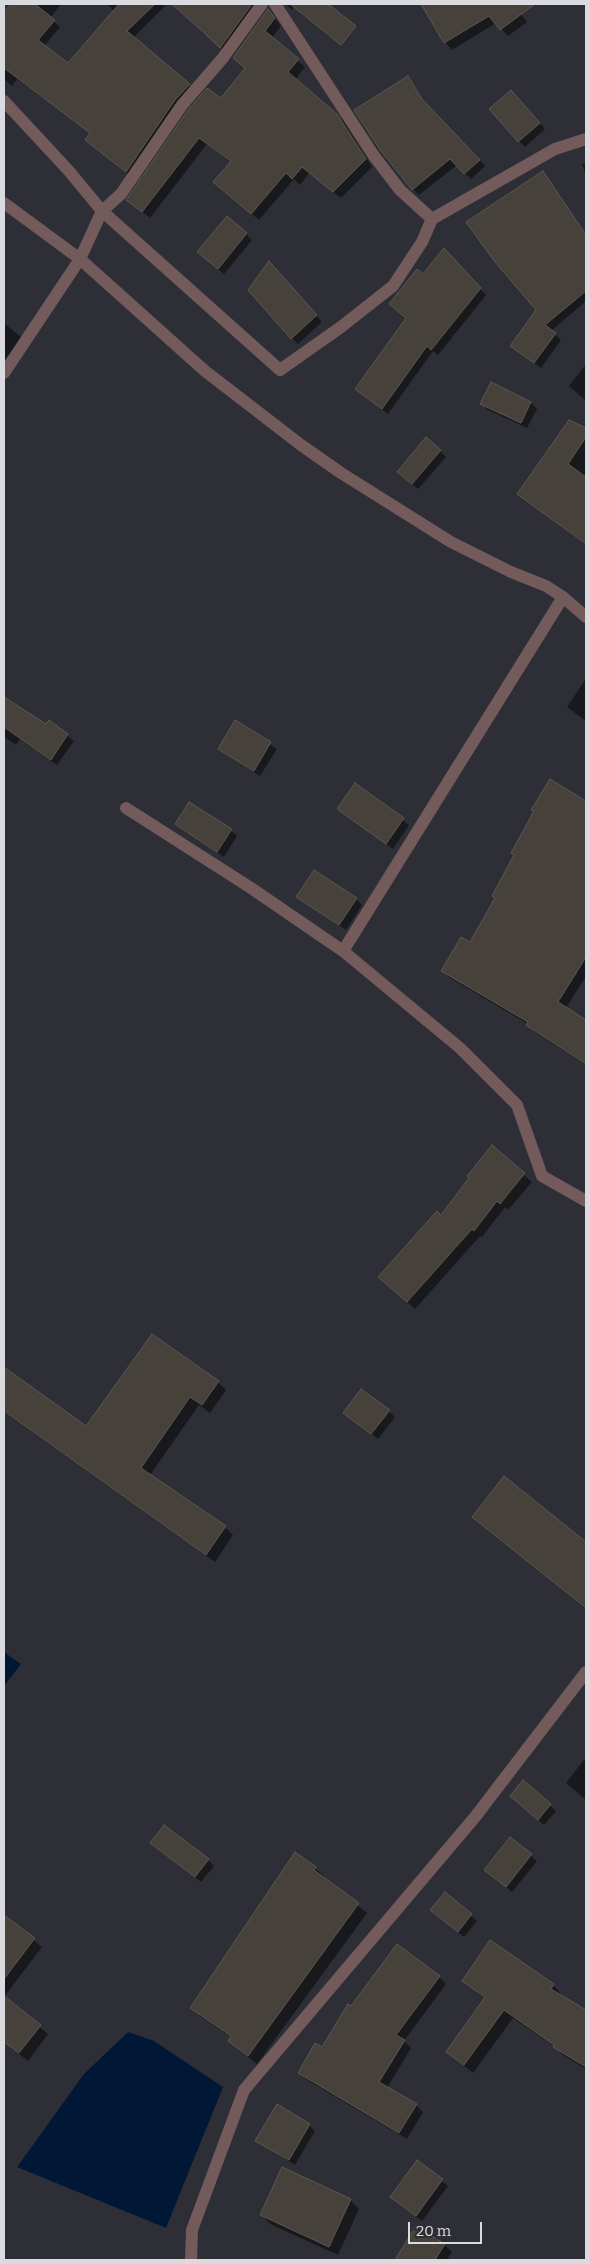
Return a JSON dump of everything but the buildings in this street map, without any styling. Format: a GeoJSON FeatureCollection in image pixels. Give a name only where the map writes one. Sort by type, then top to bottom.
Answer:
{"type":"FeatureCollection","features":[{"type":"Feature","properties":{"kind":"street"},"geometry":{"type":"LineString","coordinates":[[4,373],[80,259],[102,211],[121,194],[182,105],[222,59],[262,4]]}},
{"type":"Feature","properties":{"kind":"street"},"geometry":{"type":"LineString","coordinates":[[275,4],[374,156],[400,190],[432,219]]}},
{"type":"Feature","properties":{"kind":"street"},"geometry":{"type":"LineString","coordinates":[[4,101],[69,171],[102,211],[280,370],[341,328],[393,286],[422,242],[432,219],[555,149],[586,139]]}},
{"type":"Feature","properties":{"kind":"street"},"geometry":{"type":"LineString","coordinates":[[4,203],[80,259],[205,371],[341,474],[451,542],[510,572],[546,586],[564,597],[586,617]]}},
{"type":"Feature","properties":{"kind":"street"},"geometry":{"type":"LineString","coordinates":[[343,951],[564,597]]}},
{"type":"Feature","properties":{"kind":"street"},"geometry":{"type":"LineString","coordinates":[[126,808],[252,888],[343,951],[460,1048],[517,1105],[542,1176],[586,1201]]}},
{"type":"Feature","properties":{"kind":"street"},"geometry":{"type":"LineString","coordinates":[[191,2260],[192,2230],[244,2090],[475,1817],[586,1672]]}},
{"type":"Feature","properties":{"kind":"water"},"geometry":{"type":"Polygon","coordinates":[[[4,1652],[21,1664],[4,1686],[4,1652]]]}},
{"type":"Feature","properties":{"kind":"water"},"geometry":{"type":"Polygon","coordinates":[[[128,2032],[154,2041],[223,2087],[166,2228],[17,2167],[84,2074],[128,2032]]]}}]}
